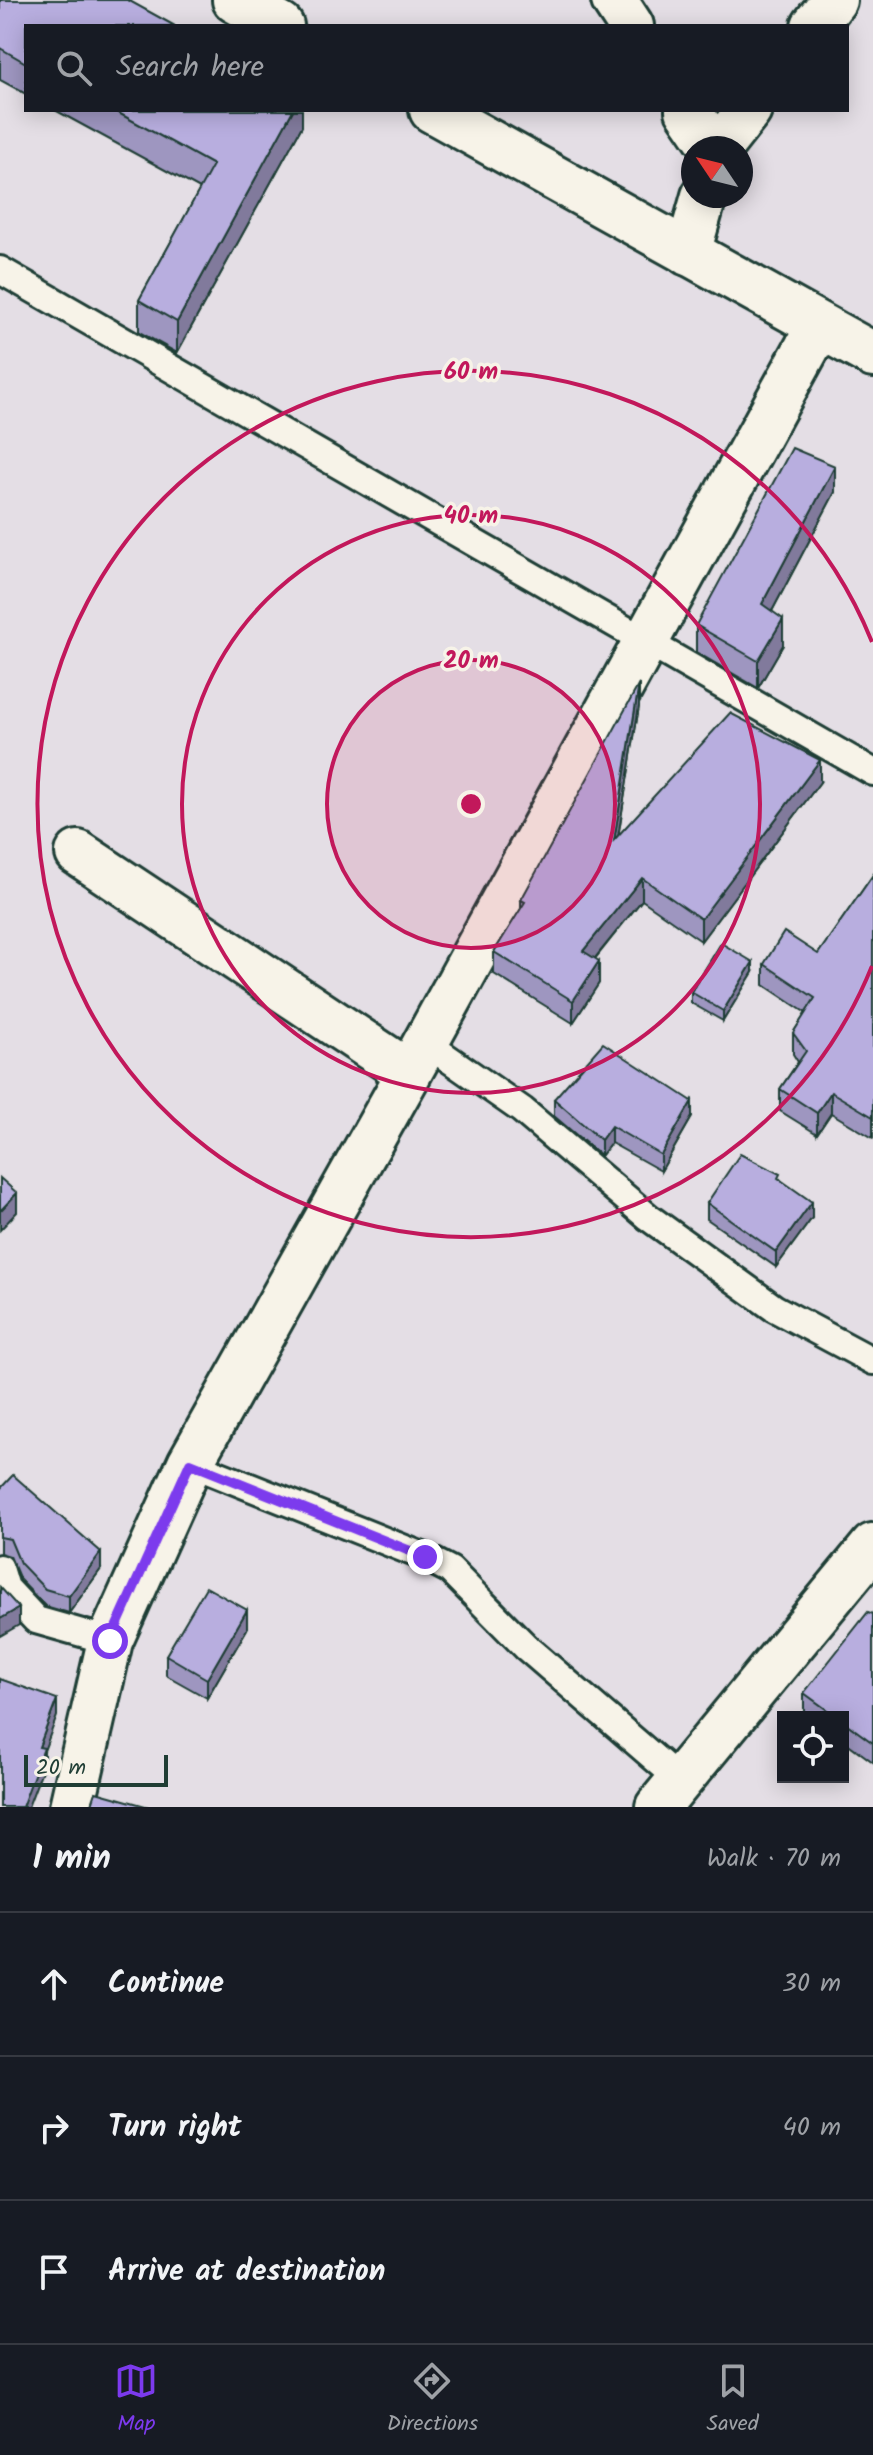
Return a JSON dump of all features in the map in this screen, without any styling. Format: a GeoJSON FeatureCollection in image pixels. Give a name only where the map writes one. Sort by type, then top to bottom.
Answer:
{"type":"FeatureCollection","features":[{"type":"Feature","properties":{"kind":"street"},"geometry":{"type":"LineString","coordinates":[[235,0],[277,24]]}},
{"type":"Feature","properties":{"kind":"street"},"geometry":{"type":"LineString","coordinates":[[614,0],[630,24]]}},
{"type":"Feature","properties":{"kind":"street"},"geometry":{"type":"LineString","coordinates":[[816,24],[834,0]]}},
{"type":"Feature","properties":{"kind":"street"},"geometry":{"type":"LineString","coordinates":[[436,112],[873,355]]}},
{"type":"Feature","properties":{"kind":"street"},"geometry":{"type":"LineString","coordinates":[[690,112],[708,136]]}},
{"type":"Feature","properties":{"kind":"street"},"geometry":{"type":"LineString","coordinates":[[727,136],[747,112]]}},
{"type":"Feature","properties":{"kind":"street"},"geometry":{"type":"LineString","coordinates":[[688,253],[701,208]]}},
{"type":"Feature","properties":{"kind":"street"},"geometry":{"type":"LineString","coordinates":[[72,1807],[110,1641],[190,1463],[418,1058],[819,326]]}},
{"type":"Feature","properties":{"kind":"street"},"geometry":{"type":"LineString","coordinates":[[78,853],[418,1058]]}},
{"type":"Feature","properties":{"kind":"street"},"geometry":{"type":"LineString","coordinates":[[669,1794],[873,1546]]}},
{"type":"Feature","properties":{"kind":"lane"},"geometry":{"type":"LineString","coordinates":[[0,270],[873,772]]}},
{"type":"Feature","properties":{"kind":"lane"},"geometry":{"type":"LineString","coordinates":[[418,1058],[522,1110],[648,1217],[774,1308],[873,1361]]}},
{"type":"Feature","properties":{"kind":"lane"},"geometry":{"type":"LineString","coordinates":[[190,1463],[425,1557],[450,1570],[669,1794]]}},
{"type":"Feature","properties":{"kind":"lane"},"geometry":{"type":"LineString","coordinates":[[0,1568],[6,1588],[36,1620],[110,1641]]}},
{"type":"Feature","properties":{"kind":"building"},"geometry":{"type":"Polygon","coordinates":[[[0,0],[128,0],[171,24],[24,24],[24,62],[0,48],[0,0]]]}},
{"type":"Feature","properties":{"kind":"building"},"geometry":{"type":"Polygon","coordinates":[[[117,112],[292,112],[177,322],[139,300],[213,165],[117,112]]]}},
{"type":"Feature","properties":{"kind":"building"},"geometry":{"type":"Polygon","coordinates":[[[792,448],[835,466],[762,604],[783,619],[758,661],[696,625],[792,448]]]}},
{"type":"Feature","properties":{"kind":"building"},"geometry":{"type":"Polygon","coordinates":[[[639,684],[614,840],[730,713],[820,760],[701,919],[642,878],[583,951],[599,961],[573,1001],[494,952],[525,902],[521,900],[639,684]]]}},
{"type":"Feature","properties":{"kind":"building"},"geometry":{"type":"Polygon","coordinates":[[[873,875],[873,1117],[831,1092],[817,1113],[780,1089],[806,1051],[793,1033],[815,998],[764,964],[784,932],[818,954],[873,875]]]}},
{"type":"Feature","properties":{"kind":"building"},"geometry":{"type":"Polygon","coordinates":[[[721,943],[753,962],[723,1011],[691,992],[721,943]]]}},
{"type":"Feature","properties":{"kind":"building"},"geometry":{"type":"Polygon","coordinates":[[[603,1043],[692,1101],[661,1155],[611,1126],[601,1140],[554,1099],[603,1043]]]}},
{"type":"Feature","properties":{"kind":"building"},"geometry":{"type":"Polygon","coordinates":[[[740,1154],[780,1174],[778,1178],[812,1202],[776,1252],[707,1203],[740,1154]]]}},
{"type":"Feature","properties":{"kind":"building"},"geometry":{"type":"Polygon","coordinates":[[[0,1178],[17,1193],[0,1211],[0,1178]]]}},
{"type":"Feature","properties":{"kind":"building"},"geometry":{"type":"Polygon","coordinates":[[[13,1475],[101,1552],[69,1596],[45,1589],[20,1563],[10,1539],[0,1537],[0,1489],[13,1475]]]}},
{"type":"Feature","properties":{"kind":"building"},"geometry":{"type":"Polygon","coordinates":[[[0,1587],[19,1608],[0,1619],[0,1587]]]}},
{"type":"Feature","properties":{"kind":"building"},"geometry":{"type":"Polygon","coordinates":[[[206,1587],[247,1610],[207,1679],[166,1655],[206,1587]]]}},
{"type":"Feature","properties":{"kind":"building"},"geometry":{"type":"Polygon","coordinates":[[[868,1612],[873,1614],[873,1743],[849,1725],[849,1711],[829,1711],[804,1693],[868,1612]]]}},
{"type":"Feature","properties":{"kind":"building"},"geometry":{"type":"Polygon","coordinates":[[[0,1679],[57,1699],[39,1747],[44,1748],[22,1807],[0,1807],[0,1679]]]}},
{"type":"Feature","properties":{"kind":"building"},"geometry":{"type":"Polygon","coordinates":[[[96,1792],[149,1807],[91,1807],[96,1792]]]}},
{"type":"Feature","properties":{"kind":"route"},"geometry":{"type":"LineString","coordinates":[[110,1641],[190,1463],[425,1557]]}}]}
